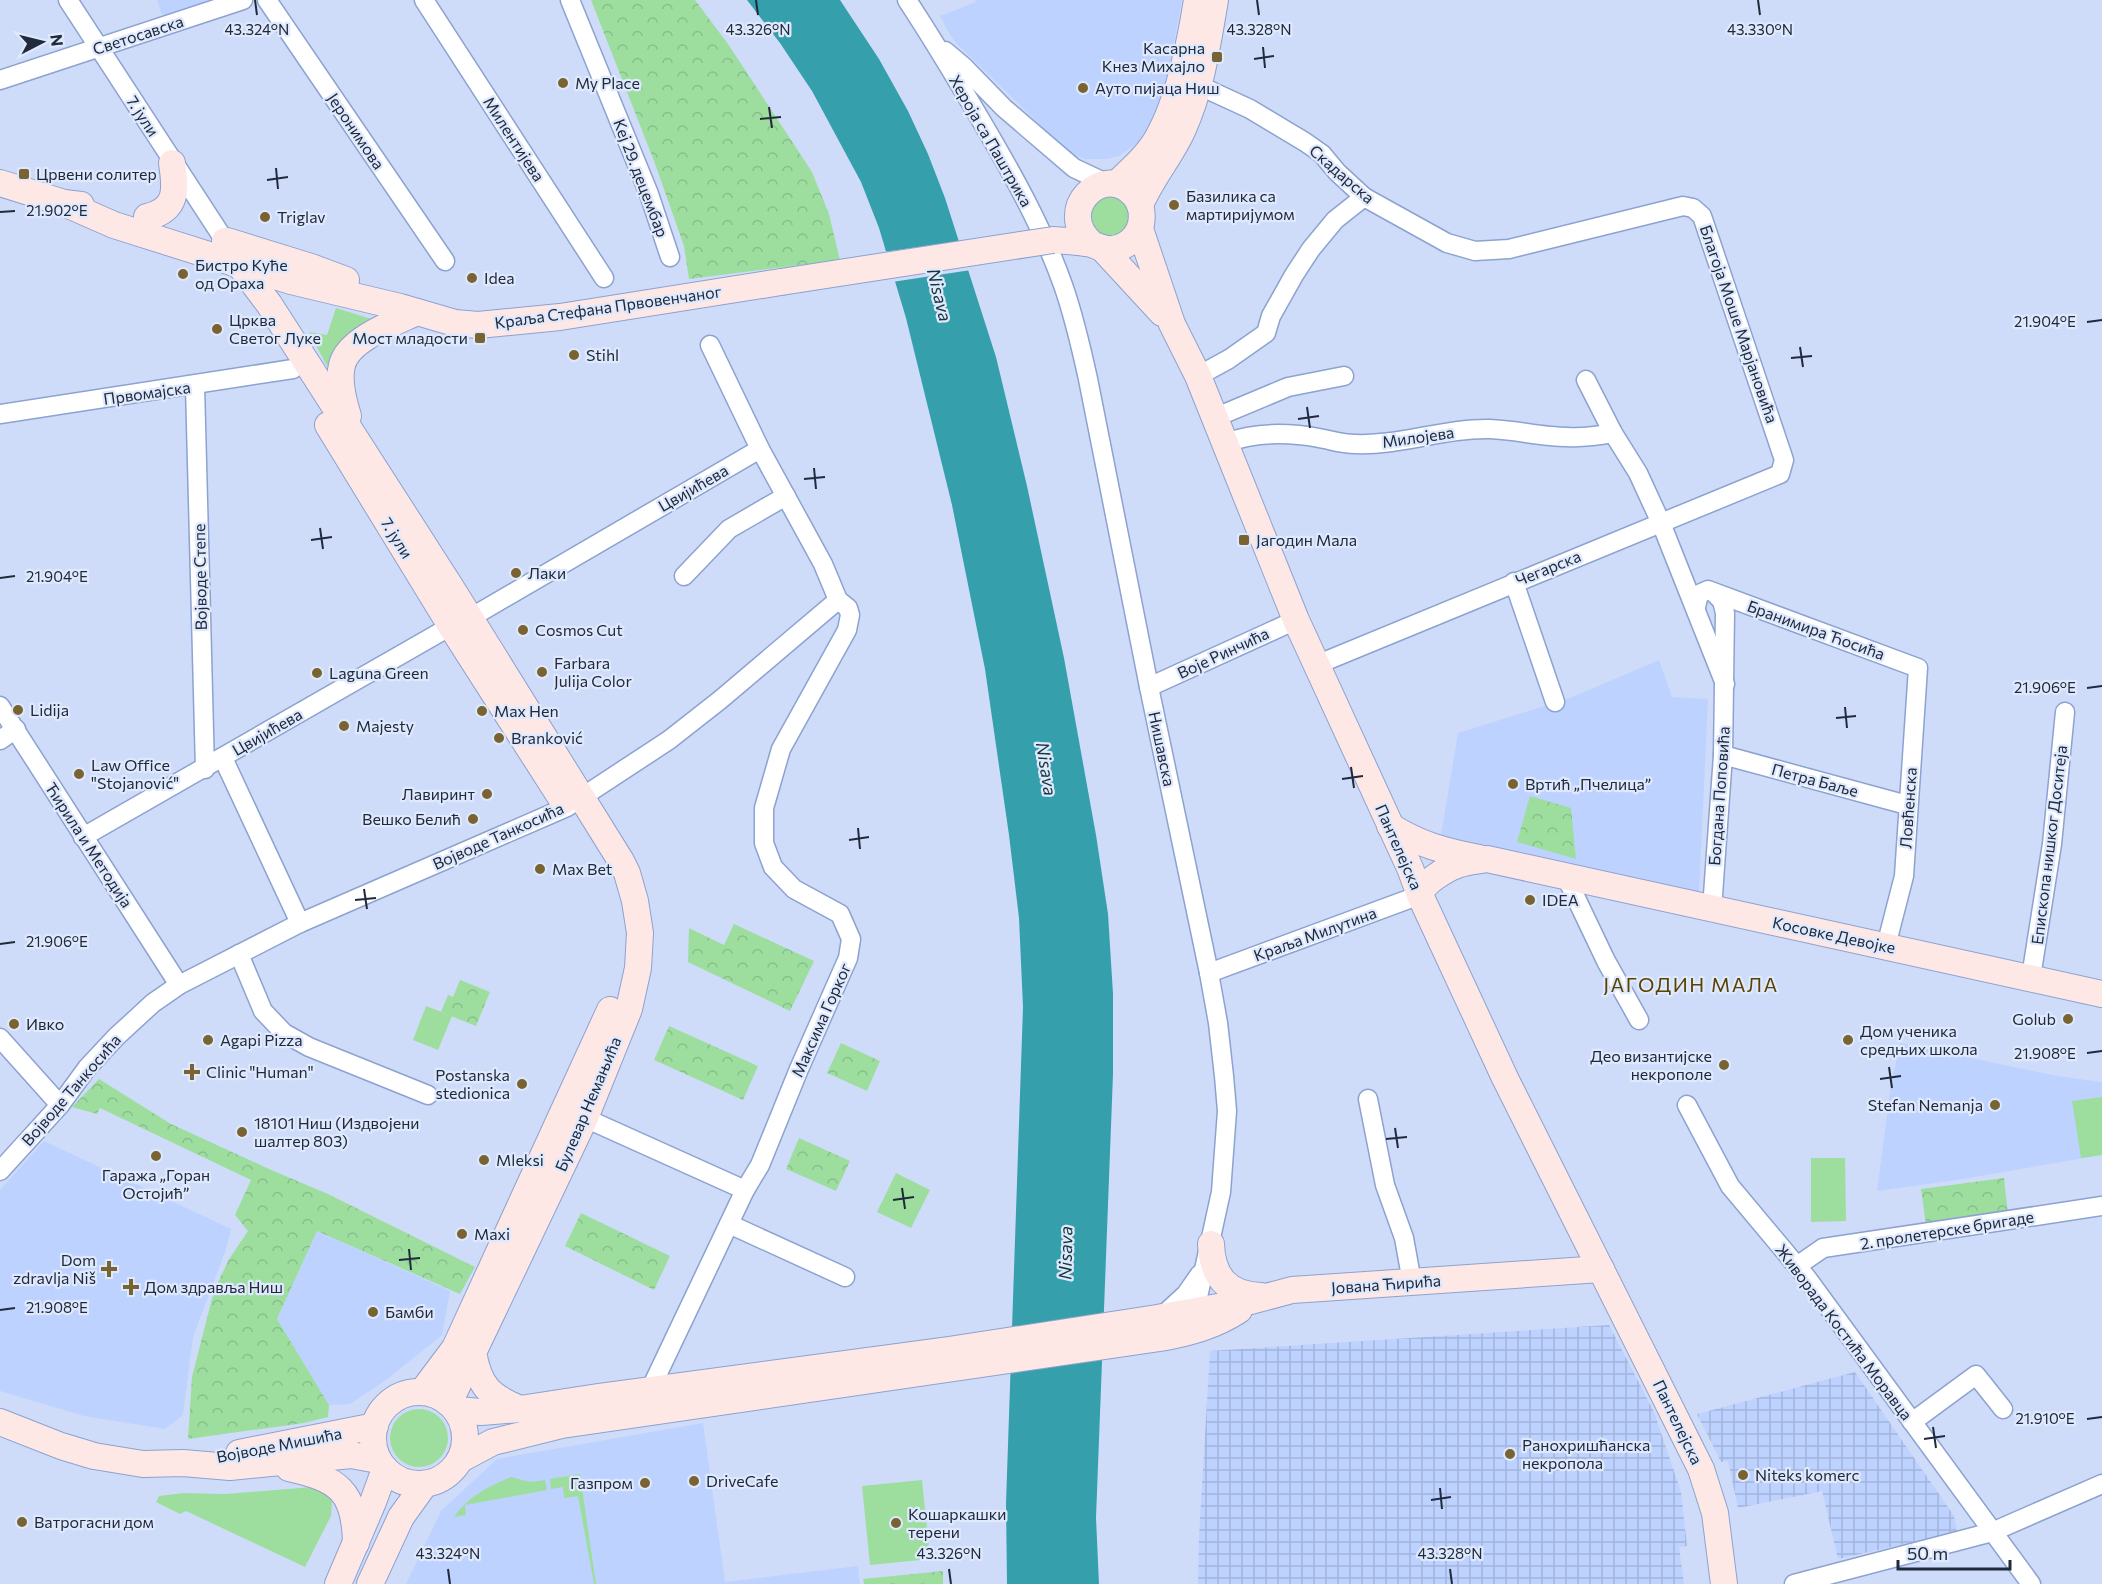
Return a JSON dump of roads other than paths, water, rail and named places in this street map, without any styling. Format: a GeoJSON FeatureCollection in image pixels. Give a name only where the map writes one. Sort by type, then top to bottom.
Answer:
{"type":"FeatureCollection","features":[{"type":"Feature","properties":{"kind":"street","name":"7. јули"},"geometry":{"type":"LineString","coordinates":[[68,0],[238,263],[269,304],[352,430],[461,622]]}},
{"type":"Feature","properties":{"kind":"street","name":"Светосавска"},"geometry":{"type":"LineString","coordinates":[[0,80],[243,0]]}},
{"type":"Feature","properties":{"kind":"street","name":"Јеронимова"},"geometry":{"type":"LineString","coordinates":[[267,0],[445,261]]}},
{"type":"Feature","properties":{"kind":"street","name":"Милентијева"},"geometry":{"type":"LineString","coordinates":[[424,0],[604,278]]}},
{"type":"Feature","properties":{"kind":"street","name":"Кеј 29. децембар"},"geometry":{"type":"LineString","coordinates":[[570,0],[650,194],[670,257]]}},
{"type":"Feature","properties":{"kind":"street","name":"Хероја са Паштрика"},"geometry":{"type":"LineString","coordinates":[[907,0],[934,41],[1049,241]]}},
{"type":"Feature","properties":{"kind":"street"},"geometry":{"type":"LineString","coordinates":[[1112,184],[1156,140],[1167,118],[1181,75],[1197,0]]}},
{"type":"Feature","properties":{"kind":"street"},"geometry":{"type":"LineString","coordinates":[[1140,217],[1131,192],[1112,184],[1096,187],[1087,194],[1080,203],[1077,215],[1081,231],[1097,246],[1110,249],[1124,246],[1136,236],[1148,185],[1173,149],[1200,86],[1215,0]]}},
{"type":"Feature","properties":{"kind":"street","name":"Хероја са Паштрика"},"geometry":{"type":"LineString","coordinates":[[934,41],[964,67],[1004,108],[1074,168],[1112,184]]}},
{"type":"Feature","properties":{"kind":"street","name":"Скадарска"},"geometry":{"type":"LineString","coordinates":[[1200,86],[1250,109],[1305,142],[1322,154],[1337,172],[1364,197],[1447,243],[1462,248],[1490,252],[1523,246]]}},
{"type":"Feature","properties":{"kind":"street"},"geometry":{"type":"LineString","coordinates":[[147,217],[162,212],[173,197],[176,183],[172,163]]}},
{"type":"Feature","properties":{"kind":"street","name":"Краља Стефана Првовенчаног"},"geometry":{"type":"LineString","coordinates":[[0,183],[64,202],[147,217],[312,267],[356,283],[409,310]]}},
{"type":"Feature","properties":{"kind":"street"},"geometry":{"type":"LineString","coordinates":[[1197,376],[1229,359],[1266,333],[1271,316],[1293,275],[1311,249],[1335,220],[1364,197]]}},
{"type":"Feature","properties":{"kind":"street","name":"Краља Стефана Првовенчаног"},"geometry":{"type":"LineString","coordinates":[[64,202],[114,225],[291,281],[455,323],[478,325],[570,316],[1049,241],[1097,246]]}},
{"type":"Feature","properties":{"kind":"street","name":"Благоја Моше Марјановића"},"geometry":{"type":"LineString","coordinates":[[1523,246],[1683,206],[1689,206],[1699,212],[1783,455],[1780,474]]}},
{"type":"Feature","properties":{"kind":"street"},"geometry":{"type":"LineString","coordinates":[[1049,241],[1077,215]]}},
{"type":"Feature","properties":{"kind":"street","name":"Пантелејска"},"geometry":{"type":"LineString","coordinates":[[1140,217],[1172,324],[1197,376],[1316,665],[1505,1078],[1701,1469],[1715,1513],[1724,1584]]}},
{"type":"Feature","properties":{"kind":"street","name":"Нишавска"},"geometry":{"type":"LineString","coordinates":[[1049,241],[1080,342],[1209,973],[1219,1033],[1227,1111],[1221,1192],[1198,1297],[1192,1311]]}},
{"type":"Feature","properties":{"kind":"street","name":"Пантелејска"},"geometry":{"type":"LineString","coordinates":[[1097,246],[1172,324]]}},
{"type":"Feature","properties":{"kind":"street","name":"7. јули"},"geometry":{"type":"LineString","coordinates":[[238,263],[256,312],[461,622],[574,802]]}},
{"type":"Feature","properties":{"kind":"street"},"geometry":{"type":"LineString","coordinates":[[352,430],[342,391],[343,360],[361,341],[409,310]]}},
{"type":"Feature","properties":{"kind":"street"},"geometry":{"type":"LineString","coordinates":[[710,345],[760,449],[823,564],[838,600]]}},
{"type":"Feature","properties":{"kind":"street","name":"Првомајска"},"geometry":{"type":"LineString","coordinates":[[0,414],[195,386],[293,369]]}},
{"type":"Feature","properties":{"kind":"street"},"geometry":{"type":"LineString","coordinates":[[1214,418],[1288,387],[1344,376]]}},
{"type":"Feature","properties":{"kind":"street"},"geometry":{"type":"LineString","coordinates":[[1586,380],[1612,433],[1638,473],[1661,523]]}},
{"type":"Feature","properties":{"kind":"street","name":"Војводе Степе"},"geometry":{"type":"LineString","coordinates":[[195,386],[205,769]]}},
{"type":"Feature","properties":{"kind":"street","name":"Милојева"},"geometry":{"type":"LineString","coordinates":[[1225,443],[1241,437],[1268,434],[1321,438],[1339,444],[1373,444],[1439,433],[1490,429],[1565,438],[1612,433]]}},
{"type":"Feature","properties":{"kind":"street","name":"Цвијићева"},"geometry":{"type":"LineString","coordinates":[[83,837],[223,759],[760,449]]}},
{"type":"Feature","properties":{"kind":"street","name":"Чегарска"},"geometry":{"type":"LineString","coordinates":[[1316,665],[1780,474]]}},
{"type":"Feature","properties":{"kind":"street"},"geometry":{"type":"LineString","coordinates":[[684,576],[729,529],[786,496]]}},
{"type":"Feature","properties":{"kind":"street","name":"Богдана Поповића"},"geometry":{"type":"LineString","coordinates":[[1661,523],[1725,684]]}},
{"type":"Feature","properties":{"kind":"street"},"geometry":{"type":"LineString","coordinates":[[1514,582],[1555,702]]}},
{"type":"Feature","properties":{"kind":"street"},"geometry":{"type":"LineString","coordinates":[[1696,607],[1699,594],[1708,590],[1714,593]]}},
{"type":"Feature","properties":{"kind":"street","name":"Богдана Поповића"},"geometry":{"type":"LineString","coordinates":[[1712,909],[1723,755],[1725,684],[1725,613],[1722,601],[1714,593]]}},
{"type":"Feature","properties":{"kind":"street","name":"Бранимира Ћосића"},"geometry":{"type":"LineString","coordinates":[[1714,593],[1918,668]]}},
{"type":"Feature","properties":{"kind":"street","name":"Војводе Танкосића"},"geometry":{"type":"LineString","coordinates":[[0,1171],[60,1105],[87,1068],[121,1032],[153,1003],[179,985],[300,923],[574,802],[669,740],[838,600]]}},
{"type":"Feature","properties":{"kind":"street","name":"Максима Горког"},"geometry":{"type":"LineString","coordinates":[[650,1390],[745,1190],[760,1165],[848,958],[850,939],[840,914],[794,889],[773,867],[764,843],[764,808],[781,749],[847,630],[850,615],[848,608],[838,600]]}},
{"type":"Feature","properties":{"kind":"street","name":"Воје Ринчића"},"geometry":{"type":"LineString","coordinates":[[1149,687],[1296,620]]}},
{"type":"Feature","properties":{"kind":"street","name":"Ловћенска"},"geometry":{"type":"LineString","coordinates":[[1886,946],[1904,876],[1918,668]]}},
{"type":"Feature","properties":{"kind":"street","name":"Ћирила и Методија"},"geometry":{"type":"LineString","coordinates":[[0,706],[179,985]]}},
{"type":"Feature","properties":{"kind":"street","name":"Епископа нишког Доситеја"},"geometry":{"type":"LineString","coordinates":[[2031,977],[2052,844],[2065,712]]}},
{"type":"Feature","properties":{"kind":"street"},"geometry":{"type":"LineString","coordinates":[[0,740],[16,729]]}},
{"type":"Feature","properties":{"kind":"street","name":"Петра Баље"},"geometry":{"type":"LineString","coordinates":[[1723,755],[1907,806]]}},
{"type":"Feature","properties":{"kind":"street"},"geometry":{"type":"LineString","coordinates":[[223,759],[300,923]]}},
{"type":"Feature","properties":{"kind":"street","name":"Булевар Немањића"},"geometry":{"type":"LineString","coordinates":[[452,1406],[473,1352],[585,1118],[629,1009],[638,968],[640,933],[635,901],[627,873],[574,802]]}},
{"type":"Feature","properties":{"kind":"street","name":"Булевар Немањића"},"geometry":{"type":"LineString","coordinates":[[422,1392],[455,1348],[615,999],[620,976],[622,939],[614,889],[574,802]]}},
{"type":"Feature","properties":{"kind":"street"},"geometry":{"type":"LineString","coordinates":[[1390,826],[1430,847],[1487,860]]}},
{"type":"Feature","properties":{"kind":"street","name":"Косовке Девојке"},"geometry":{"type":"LineString","coordinates":[[1525,867],[1483,873],[1438,892],[1420,895],[1423,886],[1450,868],[1458,864],[1487,860],[1525,867],[2031,977],[2102,994]]}},
{"type":"Feature","properties":{"kind":"street"},"geometry":{"type":"LineString","coordinates":[[1566,877],[1606,961],[1640,1020]]}},
{"type":"Feature","properties":{"kind":"street","name":"Краља Милутина"},"geometry":{"type":"LineString","coordinates":[[1209,973],[1420,895]]}},
{"type":"Feature","properties":{"kind":"street"},"geometry":{"type":"LineString","coordinates":[[239,954],[263,1011],[284,1033],[309,1047],[428,1095]]}},
{"type":"Feature","properties":{"kind":"street"},"geometry":{"type":"LineString","coordinates":[[0,1038],[60,1105]]}},
{"type":"Feature","properties":{"kind":"street"},"geometry":{"type":"LineString","coordinates":[[1368,1099],[1385,1185],[1404,1238],[1412,1282]]}},
{"type":"Feature","properties":{"kind":"street","name":"Живорада Костића Моравца"},"geometry":{"type":"LineString","coordinates":[[1687,1105],[1730,1186],[1797,1266],[2031,1584]]}},
{"type":"Feature","properties":{"kind":"street"},"geometry":{"type":"LineString","coordinates":[[585,1118],[745,1190]]}},
{"type":"Feature","properties":{"kind":"street","name":"2. пролетерске бригаде"},"geometry":{"type":"LineString","coordinates":[[1797,1266],[1823,1248],[2102,1206]]}},
{"type":"Feature","properties":{"kind":"street"},"geometry":{"type":"LineString","coordinates":[[729,1224],[844,1277]]}},
{"type":"Feature","properties":{"kind":"street"},"geometry":{"type":"LineString","coordinates":[[1208,1253],[1207,1276],[1210,1284],[1217,1291],[1227,1297],[1259,1298]]}},
{"type":"Feature","properties":{"kind":"street"},"geometry":{"type":"LineString","coordinates":[[1159,1325],[1196,1282],[1208,1253]]}},
{"type":"Feature","properties":{"kind":"street","name":"Јована Ћирића"},"geometry":{"type":"LineString","coordinates":[[1159,1325],[1192,1311],[1292,1290],[1601,1269]]}},
{"type":"Feature","properties":{"kind":"street"},"geometry":{"type":"LineString","coordinates":[[461,1459],[500,1440],[562,1425],[1159,1325],[1206,1327],[1259,1298]]}},
{"type":"Feature","properties":{"kind":"street"},"geometry":{"type":"LineString","coordinates":[[473,1352],[481,1380],[488,1391],[501,1401],[520,1409]]}},
{"type":"Feature","properties":{"kind":"street"},"geometry":{"type":"LineString","coordinates":[[452,1406],[465,1430],[465,1445],[461,1459],[453,1470],[443,1478],[424,1485],[410,1484],[396,1479],[381,1465],[373,1443],[375,1426],[378,1417],[389,1403],[404,1394],[422,1392],[436,1395],[452,1406],[481,1413],[650,1390],[951,1359]]}},
{"type":"Feature","properties":{"kind":"street"},"geometry":{"type":"LineString","coordinates":[[1912,1422],[1976,1375],[2003,1409]]}},
{"type":"Feature","properties":{"kind":"street","name":"Војводе Мишића"},"geometry":{"type":"LineString","coordinates":[[0,1422],[61,1446],[94,1456],[143,1464],[183,1463],[230,1467],[351,1455],[381,1465]]}},
{"type":"Feature","properties":{"kind":"street","name":"Војводе Мишића"},"geometry":{"type":"LineString","coordinates":[[183,1463],[375,1426]]}},
{"type":"Feature","properties":{"kind":"street"},"geometry":{"type":"LineString","coordinates":[[274,1464],[316,1474],[335,1484],[347,1497],[354,1516],[356,1543]]}},
{"type":"Feature","properties":{"kind":"street"},"geometry":{"type":"LineString","coordinates":[[338,1584],[356,1543],[381,1465]]}},
{"type":"Feature","properties":{"kind":"street"},"geometry":{"type":"LineString","coordinates":[[1794,1584],[1992,1532],[2102,1484]]}},
{"type":"Feature","properties":{"kind":"street"},"geometry":{"type":"LineString","coordinates":[[370,1584],[401,1517],[424,1485]]}},
{"type":"Feature","properties":{"kind":"water","name":"Nisava"},"geometry":{"type":"Polygon","coordinates":[[[747,0],[840,0],[879,59],[908,111],[945,198],[996,357],[1027,486],[1064,658],[1108,914],[1113,994],[1113,1074],[1096,1518],[1099,1584],[1007,1584],[1006,1503],[1023,1007],[1019,918],[985,669],[952,505],[906,318],[879,228],[861,182],[812,91],[780,43],[747,0]]]}},
{"type":"Feature","properties":{"kind":"place","name":"Касарна Кнез Михајло"},"geometry":{"type":"Point","coordinates":[1217,57]}},
{"type":"Feature","properties":{"kind":"place","name":"My Place"},"geometry":{"type":"Point","coordinates":[563,83]}},
{"type":"Feature","properties":{"kind":"place","name":"Ауто пијаца Ниш"},"geometry":{"type":"Point","coordinates":[1083,88]}},
{"type":"Feature","properties":{"kind":"place","name":"Црвени солитер"},"geometry":{"type":"Point","coordinates":[24,174]}},
{"type":"Feature","properties":{"kind":"place","name":"Базилика са мартиријумом"},"geometry":{"type":"Point","coordinates":[1174,205]}},
{"type":"Feature","properties":{"kind":"place","name":"Triglav"},"geometry":{"type":"Point","coordinates":[265,217]}},
{"type":"Feature","properties":{"kind":"place","name":"Бистро Куће од Ораха"},"geometry":{"type":"Point","coordinates":[183,274]}},
{"type":"Feature","properties":{"kind":"place","name":"Idea"},"geometry":{"type":"Point","coordinates":[472,278]}},
{"type":"Feature","properties":{"kind":"place","name":"Црква Светог Луке"},"geometry":{"type":"Point","coordinates":[217,329]}},
{"type":"Feature","properties":{"kind":"place","name":"Мост младости"},"geometry":{"type":"Point","coordinates":[480,338]}},
{"type":"Feature","properties":{"kind":"place","name":"Stihl"},"geometry":{"type":"Point","coordinates":[574,355]}},
{"type":"Feature","properties":{"kind":"place","name":"Јагодин Мала"},"geometry":{"type":"Point","coordinates":[1244,540]}},
{"type":"Feature","properties":{"kind":"place","name":"Лаки"},"geometry":{"type":"Point","coordinates":[516,573]}},
{"type":"Feature","properties":{"kind":"place","name":"Cosmos Cut"},"geometry":{"type":"Point","coordinates":[523,630]}},
{"type":"Feature","properties":{"kind":"place","name":"Farbara Julija Color"},"geometry":{"type":"Point","coordinates":[542,672]}},
{"type":"Feature","properties":{"kind":"place","name":"Laguna Green"},"geometry":{"type":"Point","coordinates":[317,673]}},
{"type":"Feature","properties":{"kind":"place","name":"Lidija"},"geometry":{"type":"Point","coordinates":[18,710]}},
{"type":"Feature","properties":{"kind":"place","name":"Max Hen"},"geometry":{"type":"Point","coordinates":[482,711]}},
{"type":"Feature","properties":{"kind":"place","name":"Majesty"},"geometry":{"type":"Point","coordinates":[344,726]}},
{"type":"Feature","properties":{"kind":"place","name":"Branković"},"geometry":{"type":"Point","coordinates":[499,738]}},
{"type":"Feature","properties":{"kind":"place","name":"Law Office \"Stojanović\""},"geometry":{"type":"Point","coordinates":[79,774]}},
{"type":"Feature","properties":{"kind":"place","name":"Вртић „Пчелица”"},"geometry":{"type":"Point","coordinates":[1513,784]}},
{"type":"Feature","properties":{"kind":"place","name":"Лавиринт"},"geometry":{"type":"Point","coordinates":[487,794]}},
{"type":"Feature","properties":{"kind":"place","name":"Вешко Белић"},"geometry":{"type":"Point","coordinates":[473,819]}},
{"type":"Feature","properties":{"kind":"place","name":"Max Bet"},"geometry":{"type":"Point","coordinates":[540,869]}},
{"type":"Feature","properties":{"kind":"place","name":"IDEA"},"geometry":{"type":"Point","coordinates":[1530,900]}},
{"type":"Feature","properties":{"kind":"place","name":"Golub"},"geometry":{"type":"Point","coordinates":[2068,1019]}},
{"type":"Feature","properties":{"kind":"place","name":"Ивко"},"geometry":{"type":"Point","coordinates":[14,1024]}},
{"type":"Feature","properties":{"kind":"place","name":"Agapi Pizza"},"geometry":{"type":"Point","coordinates":[208,1040]}},
{"type":"Feature","properties":{"kind":"place","name":"Дом ученика средњих школа"},"geometry":{"type":"Point","coordinates":[1848,1040]}},
{"type":"Feature","properties":{"kind":"place","name":"Део византијске некрополе"},"geometry":{"type":"Point","coordinates":[1724,1065]}},
{"type":"Feature","properties":{"kind":"place","name":"Clinic \"Human\""},"geometry":{"type":"Point","coordinates":[192,1072]}},
{"type":"Feature","properties":{"kind":"place","name":"Postanska stedionica"},"geometry":{"type":"Point","coordinates":[522,1084]}},
{"type":"Feature","properties":{"kind":"place","name":"Stefan Nemanja"},"geometry":{"type":"Point","coordinates":[1995,1105]}},
{"type":"Feature","properties":{"kind":"place","name":"18101 Ниш (Издвојени шалтер 803)"},"geometry":{"type":"Point","coordinates":[242,1132]}},
{"type":"Feature","properties":{"kind":"place","name":"Гаража „Горан Остојић”"},"geometry":{"type":"Point","coordinates":[156,1156]}},
{"type":"Feature","properties":{"kind":"place","name":"Mleksi"},"geometry":{"type":"Point","coordinates":[484,1160]}},
{"type":"Feature","properties":{"kind":"place","name":"Maxi"},"geometry":{"type":"Point","coordinates":[462,1234]}},
{"type":"Feature","properties":{"kind":"place","name":"Dom zdravlja Niš"},"geometry":{"type":"Point","coordinates":[109,1269]}},
{"type":"Feature","properties":{"kind":"place","name":"Дом здравља Ниш"},"geometry":{"type":"Point","coordinates":[131,1287]}},
{"type":"Feature","properties":{"kind":"place","name":"Бамби"},"geometry":{"type":"Point","coordinates":[373,1312]}},
{"type":"Feature","properties":{"kind":"place","name":"Ранохришћанска некропола"},"geometry":{"type":"Point","coordinates":[1510,1454]}},
{"type":"Feature","properties":{"kind":"place","name":"Niteks komerc"},"geometry":{"type":"Point","coordinates":[1743,1475]}},
{"type":"Feature","properties":{"kind":"place","name":"DriveCafe"},"geometry":{"type":"Point","coordinates":[694,1481]}},
{"type":"Feature","properties":{"kind":"place","name":"Газпром"},"geometry":{"type":"Point","coordinates":[645,1483]}},
{"type":"Feature","properties":{"kind":"place","name":"Ватрогасни дом"},"geometry":{"type":"Point","coordinates":[22,1522]}},
{"type":"Feature","properties":{"kind":"place","name":"Кошаркашки терени"},"geometry":{"type":"Point","coordinates":[896,1523]}},
{"type":"Feature","properties":{"kind":"district","name":"ЈАГОДИН МАЛА"},"geometry":{"type":"Point","coordinates":[1691,985]}}]}
